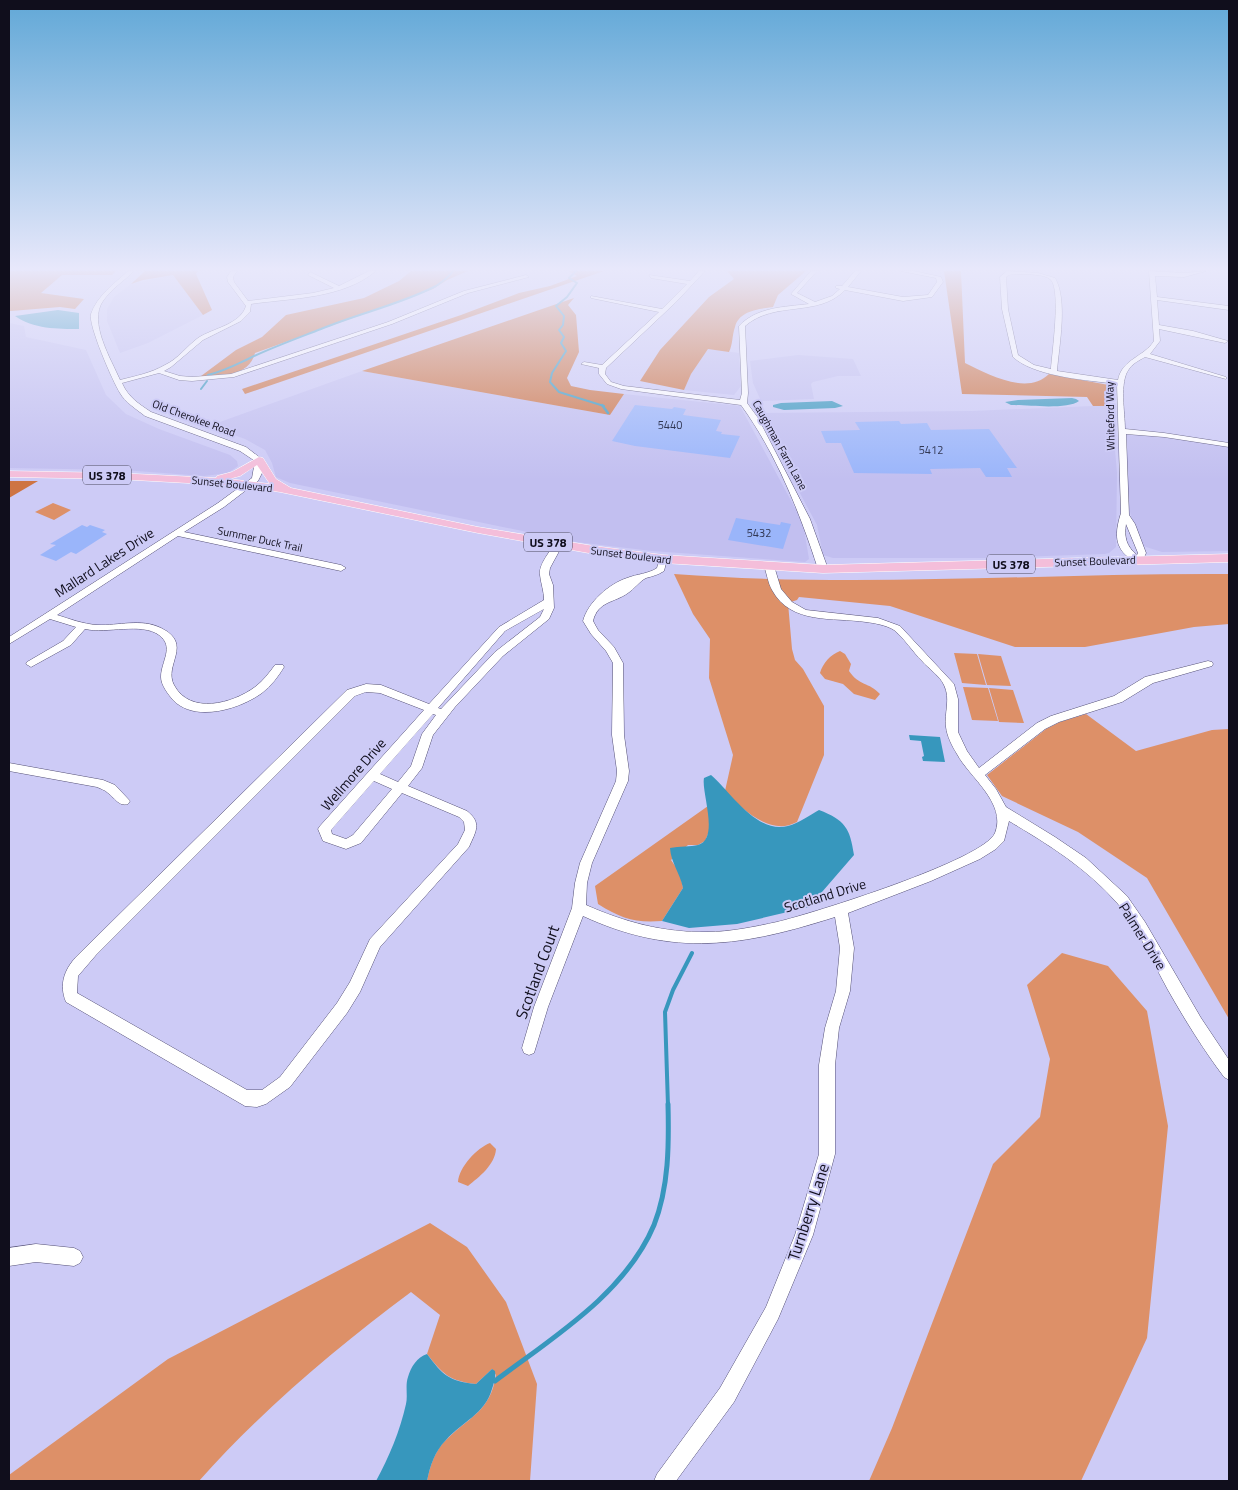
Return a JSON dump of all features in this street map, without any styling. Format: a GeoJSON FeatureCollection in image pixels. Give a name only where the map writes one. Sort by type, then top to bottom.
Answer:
{"type":"FeatureCollection","features":[{"type":"Feature","properties":{"kind":"main road"},"geometry":{"type":"LineString","coordinates":[[202,480],[236,474],[255,460],[272,481],[304,494]]}},
{"type":"Feature","properties":{"kind":"main road","name":"Sunset Boulevard"},"geometry":{"type":"LineString","coordinates":[[9,474],[91,475],[202,480]]}},
{"type":"Feature","properties":{"kind":"main road"},"geometry":{"type":"LineString","coordinates":[[202,480],[283,495],[304,494]]}},
{"type":"Feature","properties":{"kind":"main road","name":"Sunset Boulevard"},"geometry":{"type":"LineString","coordinates":[[304,494],[559,544],[663,559],[823,569],[1229,558]]}},
{"type":"Feature","properties":{"kind":"street","name":"Old Cherokee Road"},"geometry":{"type":"LineString","coordinates":[[100,341],[119,382],[130,400],[148,414],[243,449],[255,460]]}},
{"type":"Feature","properties":{"kind":"street"},"geometry":{"type":"LineString","coordinates":[[119,382],[159,371],[172,364],[200,341]]}},
{"type":"Feature","properties":{"kind":"street"},"geometry":{"type":"LineString","coordinates":[[159,371],[180,378],[192,379],[232,376],[336,341]]}},
{"type":"Feature","properties":{"kind":"street"},"geometry":{"type":"LineString","coordinates":[[603,367],[631,341]]}},
{"type":"Feature","properties":{"kind":"street","name":"Caughman Farm Lane"},"geometry":{"type":"LineString","coordinates":[[743,341],[745,393],[743,403],[754,418],[794,492],[806,519],[823,569]]}},
{"type":"Feature","properties":{"kind":"street"},"geometry":{"type":"LineString","coordinates":[[1012,341],[1015,356],[1020,362],[1084,378],[1120,382]]}},
{"type":"Feature","properties":{"kind":"street"},"geometry":{"type":"LineString","coordinates":[[1054,372],[1056,341]]}},
{"type":"Feature","properties":{"kind":"street","name":"Whiteford Way"},"geometry":{"type":"LineString","coordinates":[[1125,516],[1121,521],[1122,547],[1126,553],[1139,560],[1142,553],[1131,524],[1125,516],[1120,382],[1125,367],[1155,345],[1157,341]]}},
{"type":"Feature","properties":{"kind":"street"},"geometry":{"type":"LineString","coordinates":[[1220,341],[1225,342]]}},
{"type":"Feature","properties":{"kind":"street"},"geometry":{"type":"LineString","coordinates":[[1143,354],[1224,378]]}},
{"type":"Feature","properties":{"kind":"street"},"geometry":{"type":"LineString","coordinates":[[584,364],[603,367]]}},
{"type":"Feature","properties":{"kind":"street"},"geometry":{"type":"LineString","coordinates":[[603,367],[604,378],[623,388],[743,403]]}},
{"type":"Feature","properties":{"kind":"street"},"geometry":{"type":"LineString","coordinates":[[1121,431],[1164,435],[1229,445]]}},
{"type":"Feature","properties":{"kind":"street"},"geometry":{"type":"LineString","coordinates":[[242,486],[249,476],[255,460]]}},
{"type":"Feature","properties":{"kind":"street","name":"Mallard Lakes Drive"},"geometry":{"type":"LineString","coordinates":[[9,641],[215,507],[242,486]]}},
{"type":"Feature","properties":{"kind":"street","name":"Summer Duck Trail"},"geometry":{"type":"LineString","coordinates":[[175,533],[341,568]]}},
{"type":"Feature","properties":{"kind":"street","name":"Wellmore Drive"},"geometry":{"type":"LineString","coordinates":[[548,601],[536,611],[516,619],[502,629],[438,711],[416,768],[357,839],[346,844],[328,837],[324,829],[372,775],[438,711],[499,654],[544,619],[547,614],[548,601],[548,585],[544,574],[545,568],[559,544]]}},
{"type":"Feature","properties":{"kind":"street"},"geometry":{"type":"LineString","coordinates":[[579,908],[581,882],[586,862],[610,812],[622,781],[618,735],[618,663],[610,649],[594,632],[588,622],[593,609],[602,601],[623,592],[639,579],[655,573],[660,569],[663,559]]}},
{"type":"Feature","properties":{"kind":"street"},"geometry":{"type":"LineString","coordinates":[[769,566],[774,585],[786,604],[796,610],[810,615],[877,620],[897,628],[948,683],[953,698],[952,731],[962,753],[979,774],[1003,811]]}},
{"type":"Feature","properties":{"kind":"street"},"geometry":{"type":"LineString","coordinates":[[48,615],[83,625],[103,628],[144,626],[161,631],[170,639],[172,645],[166,681],[170,689],[181,700],[196,707],[219,707],[240,701],[266,684],[279,667]]}},
{"type":"Feature","properties":{"kind":"street"},"geometry":{"type":"LineString","coordinates":[[31,664],[68,643],[83,625]]}},
{"type":"Feature","properties":{"kind":"street"},"geometry":{"type":"LineString","coordinates":[[979,774],[1041,726],[1055,719],[1118,699],[1149,680],[1208,664]]}},
{"type":"Feature","properties":{"kind":"street"},"geometry":{"type":"LineString","coordinates":[[372,775],[463,814],[471,823],[468,838],[463,847],[375,943],[355,987],[342,1008],[285,1082],[266,1096],[257,1099],[245,1098],[71,997],[68,985],[70,976],[90,951],[347,696],[358,689],[372,688],[438,711]]}},
{"type":"Feature","properties":{"kind":"street"},"geometry":{"type":"LineString","coordinates":[[9,768],[99,783],[111,788],[124,801]]}},
{"type":"Feature","properties":{"kind":"street","name":"Scotland Drive"},"geometry":{"type":"LineString","coordinates":[[579,908],[622,925],[690,938],[734,936],[841,910],[961,864],[982,853],[1000,839],[1003,811]]}},
{"type":"Feature","properties":{"kind":"street","name":"Palmer Drive"},"geometry":{"type":"LineString","coordinates":[[1003,811],[1070,852],[1104,881],[1122,900],[1138,922],[1196,1026],[1229,1072]]}},
{"type":"Feature","properties":{"kind":"street","name":"Scotland Court"},"geometry":{"type":"LineString","coordinates":[[529,1048],[541,1007],[579,908]]}},
{"type":"Feature","properties":{"kind":"street","name":"Turnberry Lane"},"geometry":{"type":"LineString","coordinates":[[664,1481],[727,1395],[772,1313],[804,1235],[827,1154],[827,1065],[832,1028],[844,991],[847,948],[841,910]]}},
{"type":"Feature","properties":{"kind":"street"},"geometry":{"type":"LineString","coordinates":[[9,1257],[36,1253],[74,1257]]}},
{"type":"Feature","properties":{"kind":"shaded area"},"geometry":{"type":"Polygon","coordinates":[[[9,341],[42,341],[86,350],[106,395],[126,414],[159,429],[230,455],[237,461],[238,466],[228,473],[204,476],[123,470],[9,468],[9,341]]]}},
{"type":"Feature","properties":{"kind":"shaded area"},"geometry":{"type":"Polygon","coordinates":[[[115,341],[153,341],[148,343],[120,353],[115,341]]]}},
{"type":"Feature","properties":{"kind":"shaded area"},"geometry":{"type":"Polygon","coordinates":[[[255,341],[290,341],[255,353],[252,361],[240,371],[223,376],[197,379],[236,350],[255,341]]]}},
{"type":"Feature","properties":{"kind":"shaded area"},"geometry":{"type":"Polygon","coordinates":[[[385,341],[401,341],[245,394],[242,389],[385,341]]]}},
{"type":"Feature","properties":{"kind":"shaded area"},"geometry":{"type":"Polygon","coordinates":[[[450,341],[578,341],[579,352],[567,378],[571,386],[624,394],[610,415],[362,371],[450,341]]]}},
{"type":"Feature","properties":{"kind":"shaded area"},"geometry":{"type":"Polygon","coordinates":[[[669,341],[732,341],[729,352],[708,349],[691,374],[684,390],[640,381],[660,350],[669,341]]]}},
{"type":"Feature","properties":{"kind":"shaded area"},"geometry":{"type":"Polygon","coordinates":[[[954,341],[964,341],[965,363],[1007,381],[1030,383],[1040,380],[1049,374],[1114,386],[1109,406],[1093,406],[1087,397],[962,394],[954,341]]]}},
{"type":"Feature","properties":{"kind":"shaded area"},"geometry":{"type":"Polygon","coordinates":[[[708,349],[739,353],[741,386],[734,395],[684,390],[691,374],[708,349]]]}},
{"type":"Feature","properties":{"kind":"shaded area"},"geometry":{"type":"Polygon","coordinates":[[[798,355],[853,359],[861,376],[838,376],[813,382],[811,384],[814,399],[761,401],[753,383],[750,361],[798,355]]]}},
{"type":"Feature","properties":{"kind":"shaded area"},"geometry":{"type":"Polygon","coordinates":[[[362,371],[610,415],[624,394],[740,406],[803,523],[809,559],[805,562],[652,551],[576,542],[290,483],[276,477],[272,463],[265,450],[245,439],[209,426],[362,371]]]}},
{"type":"Feature","properties":{"kind":"shaded area"},"geometry":{"type":"Polygon","coordinates":[[[1072,398],[1079,401],[1073,404],[1046,406],[1011,405],[1005,402],[1018,400],[1072,398]]]}},
{"type":"Feature","properties":{"kind":"shaded area"},"geometry":{"type":"Polygon","coordinates":[[[832,401],[843,406],[784,410],[773,407],[773,405],[781,403],[832,401]]]}},
{"type":"Feature","properties":{"kind":"shaded area"},"geometry":{"type":"Polygon","coordinates":[[[1109,406],[1113,426],[1117,473],[1116,547],[1105,554],[991,558],[833,558],[823,555],[817,525],[757,413],[972,411],[1109,406]]]}},
{"type":"Feature","properties":{"kind":"shaded area"},"geometry":{"type":"Polygon","coordinates":[[[1126,435],[1163,436],[1229,447],[1229,551],[1162,552],[1143,546],[1138,542],[1129,508],[1126,435]]]}},
{"type":"Feature","properties":{"kind":"shaded area"},"geometry":{"type":"Polygon","coordinates":[[[9,481],[38,481],[9,498],[9,481]]]}},
{"type":"Feature","properties":{"kind":"shaded area"},"geometry":{"type":"Polygon","coordinates":[[[53,503],[71,510],[54,520],[35,512],[53,503]]]}},
{"type":"Feature","properties":{"kind":"shaded area"},"geometry":{"type":"Polygon","coordinates":[[[674,574],[813,580],[883,580],[1229,574],[1229,624],[1194,627],[1085,647],[1015,647],[890,606],[799,597],[797,600],[788,603],[792,649],[795,660],[803,669],[824,706],[824,755],[797,822],[789,825],[774,826],[760,820],[741,807],[708,834],[705,841],[698,845],[688,845],[671,860],[680,873],[683,888],[662,921],[644,921],[629,919],[598,904],[595,886],[708,806],[725,791],[733,755],[709,678],[710,639],[693,614],[674,574]]]}},
{"type":"Feature","properties":{"kind":"shaded area"},"geometry":{"type":"Polygon","coordinates":[[[840,651],[845,654],[851,664],[849,671],[853,676],[880,694],[875,700],[854,694],[843,684],[825,679],[820,673],[827,660],[840,651]]]}},
{"type":"Feature","properties":{"kind":"shaded area"},"geometry":{"type":"Polygon","coordinates":[[[954,653],[977,654],[986,685],[962,683],[954,653]]]}},
{"type":"Feature","properties":{"kind":"shaded area"},"geometry":{"type":"Polygon","coordinates":[[[978,654],[1001,656],[1011,686],[987,685],[978,654]]]}},
{"type":"Feature","properties":{"kind":"shaded area"},"geometry":{"type":"Polygon","coordinates":[[[963,687],[988,688],[998,721],[972,720],[963,687]]]}},
{"type":"Feature","properties":{"kind":"shaded area"},"geometry":{"type":"Polygon","coordinates":[[[989,688],[1013,690],[1024,723],[999,722],[989,688]]]}},
{"type":"Feature","properties":{"kind":"shaded area"},"geometry":{"type":"Polygon","coordinates":[[[1086,714],[1136,751],[1212,730],[1229,729],[1229,1019],[1147,878],[1078,832],[1002,796],[987,775],[1046,729],[1060,722],[1086,714]]]}},
{"type":"Feature","properties":{"kind":"shaded area"},"geometry":{"type":"Polygon","coordinates":[[[909,735],[940,737],[945,762],[923,761],[921,741],[910,740],[909,735]]]}},
{"type":"Feature","properties":{"kind":"shaded area"},"geometry":{"type":"Polygon","coordinates":[[[711,775],[745,810],[765,824],[776,827],[788,826],[819,810],[835,817],[845,826],[851,838],[854,855],[809,907],[737,924],[689,928],[662,921],[683,888],[670,848],[698,845],[704,841],[708,834],[709,825],[704,778],[711,775]]]}},
{"type":"Feature","properties":{"kind":"shaded area"},"geometry":{"type":"Polygon","coordinates":[[[1062,953],[1108,966],[1147,1011],[1168,1126],[1147,1338],[1081,1481],[869,1481],[892,1428],[993,1164],[1040,1117],[1050,1059],[1027,985],[1062,953]]]}},
{"type":"Feature","properties":{"kind":"shaded area"},"geometry":{"type":"Polygon","coordinates":[[[490,1143],[496,1149],[493,1160],[486,1170],[468,1186],[458,1182],[465,1164],[480,1149],[490,1143]]]}},
{"type":"Feature","properties":{"kind":"shaded area"},"geometry":{"type":"Polygon","coordinates":[[[430,1223],[467,1247],[506,1302],[537,1384],[530,1481],[427,1481],[431,1464],[439,1448],[484,1405],[493,1387],[496,1375],[492,1369],[476,1384],[459,1381],[442,1371],[427,1354],[440,1315],[411,1292],[355,1335],[273,1405],[199,1481],[9,1481],[9,1475],[168,1359],[430,1223]]]}},
{"type":"Feature","properties":{"kind":"shaded area"},"geometry":{"type":"Polygon","coordinates":[[[427,1354],[442,1372],[452,1379],[459,1381],[476,1384],[492,1369],[495,1371],[489,1398],[479,1411],[442,1444],[434,1459],[427,1481],[376,1481],[390,1453],[401,1424],[407,1401],[409,1373],[417,1360],[427,1354]]]}},
{"type":"Feature","properties":{"kind":"building"},"geometry":{"type":"Polygon","coordinates":[[[635,405],[686,409],[683,415],[721,420],[716,431],[722,432],[721,434],[740,436],[730,458],[635,446],[612,441],[635,405]]]}},
{"type":"Feature","properties":{"kind":"building"},"geometry":{"type":"Polygon","coordinates":[[[899,421],[901,424],[927,423],[931,430],[989,429],[1017,468],[1007,468],[1012,477],[986,477],[980,468],[930,469],[932,474],[854,473],[841,443],[826,443],[821,431],[860,430],[855,422],[899,421]]]}},
{"type":"Feature","properties":{"kind":"building"},"geometry":{"type":"Polygon","coordinates":[[[736,518],[780,525],[781,522],[791,524],[783,549],[728,540],[736,518]]]}},
{"type":"Feature","properties":{"kind":"building"},"geometry":{"type":"Polygon","coordinates":[[[82,525],[87,527],[90,525],[105,530],[102,532],[107,534],[76,554],[71,552],[56,561],[40,555],[56,545],[50,544],[82,525]]]}},
{"type":"Feature","properties":{"kind":"waterway"},"geometry":{"type":"LineString","coordinates":[[208,375],[225,370],[291,341]]}},
{"type":"Feature","properties":{"kind":"waterway"},"geometry":{"type":"LineString","coordinates":[[562,341],[561,343],[566,351],[552,373],[550,382],[559,392],[602,405]]}},
{"type":"Feature","properties":{"kind":"waterway"},"geometry":{"type":"LineString","coordinates":[[201,389],[207,381]]}},
{"type":"Feature","properties":{"kind":"waterway"},"geometry":{"type":"LineString","coordinates":[[602,405],[608,413]]}},
{"type":"Feature","properties":{"kind":"waterway"},"geometry":{"type":"LineString","coordinates":[[668,1106],[665,1012],[673,990],[692,953]]}},
{"type":"Feature","properties":{"kind":"waterway"},"geometry":{"type":"LineString","coordinates":[[495,1381],[585,1313],[625,1272],[641,1250],[654,1225],[663,1196],[668,1150],[668,1106]]}}]}
